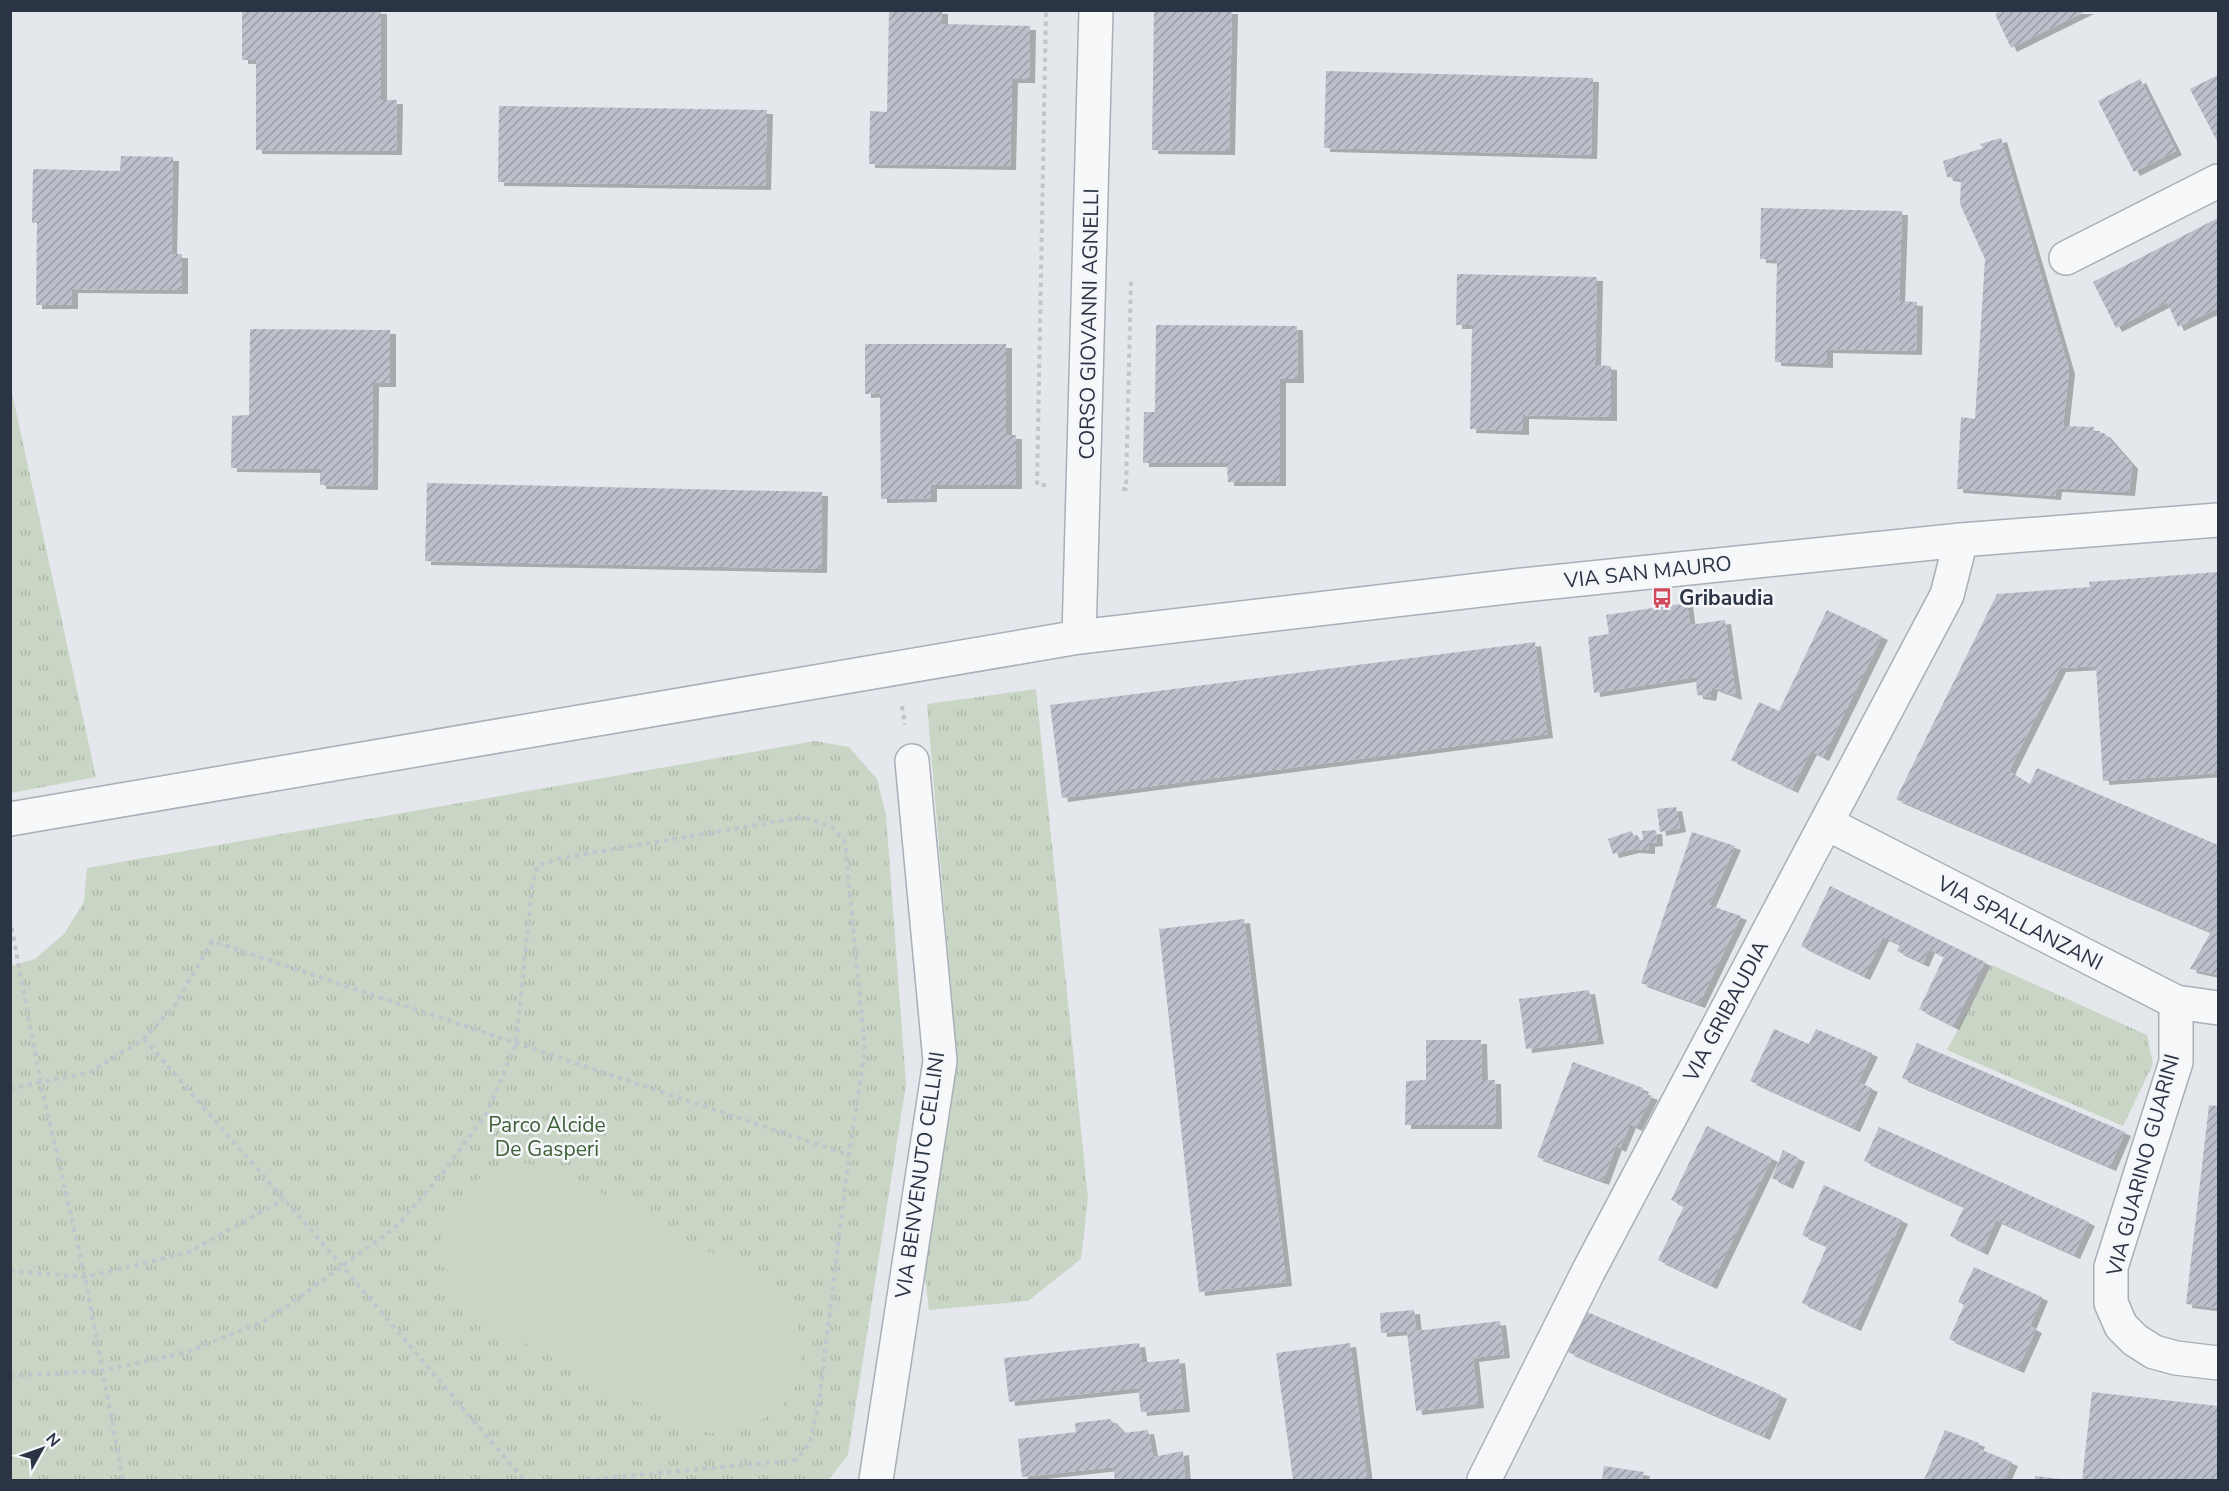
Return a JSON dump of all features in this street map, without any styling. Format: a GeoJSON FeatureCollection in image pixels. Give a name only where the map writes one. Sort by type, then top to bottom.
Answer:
{"type":"FeatureCollection","features":[{"type":"Feature","properties":{"kind":"street","name":"CORSO GIOVANNI AGNELLI"},"geometry":{"type":"LineString","coordinates":[[1079,637],[1085,484],[1096,10]]}},
{"type":"Feature","properties":{"kind":"street"},"geometry":{"type":"LineString","coordinates":[[2066,258],[2218,181]]}},
{"type":"Feature","properties":{"kind":"street","name":"VIA SAN MAURO"},"geometry":{"type":"LineString","coordinates":[[10,819],[1079,637],[1524,585],[1961,540],[2218,520]]}},
{"type":"Feature","properties":{"kind":"street","name":"VIA GRIBAUDIA"},"geometry":{"type":"LineString","coordinates":[[1484,1480],[1588,1272],[1947,596],[1961,540]]}},
{"type":"Feature","properties":{"kind":"street","name":"VIA BENVENUTO CELLINI"},"geometry":{"type":"LineString","coordinates":[[876,1480],[940,1061],[912,761]]}},
{"type":"Feature","properties":{"kind":"street","name":"VIA SPALLANZANI"},"geometry":{"type":"LineString","coordinates":[[1826,824],[2176,1002],[2218,1008]]}},
{"type":"Feature","properties":{"kind":"street","name":"VIA GUARINO GUARINI"},"geometry":{"type":"LineString","coordinates":[[2176,1002],[2175,1062],[2111,1267],[2111,1303],[2121,1326],[2135,1340],[2154,1352],[2176,1358],[2218,1363]]}},
{"type":"Feature","properties":{"kind":"path"},"geometry":{"type":"LineString","coordinates":[[1047,10],[1037,485],[1085,484]]}},
{"type":"Feature","properties":{"kind":"path"},"geometry":{"type":"LineString","coordinates":[[895,668],[912,761]]}},
{"type":"Feature","properties":{"kind":"path"},"geometry":{"type":"LineString","coordinates":[[10,1376],[101,1371],[187,1352],[269,1319],[395,1228],[444,1171],[488,1113],[516,1044],[532,888],[537,866],[561,858],[804,817],[832,827],[844,842],[865,1050],[849,1155],[819,1402],[810,1442],[796,1461],[585,1480]]}},
{"type":"Feature","properties":{"kind":"path"},"geometry":{"type":"LineString","coordinates":[[10,919],[41,1084],[85,1277],[123,1480]]}},
{"type":"Feature","properties":{"kind":"path"},"geometry":{"type":"LineString","coordinates":[[10,1089],[90,1072],[144,1039],[175,1005],[212,941],[849,1155]]}},
{"type":"Feature","properties":{"kind":"path"},"geometry":{"type":"LineString","coordinates":[[144,1039],[343,1267],[524,1480]]}},
{"type":"Feature","properties":{"kind":"path"},"geometry":{"type":"LineString","coordinates":[[10,1271],[85,1277],[188,1252],[283,1200]]}},
{"type":"Feature","properties":{"kind":"green space"},"geometry":{"type":"Polygon","coordinates":[[[10,384],[96,777],[11,793],[10,792],[10,384]]]}},
{"type":"Feature","properties":{"kind":"green space"},"geometry":{"type":"Polygon","coordinates":[[[1036,689],[1088,1198],[1081,1259],[1028,1301],[929,1310],[924,1268],[957,1060],[927,704],[1036,689]]]}},
{"type":"Feature","properties":{"kind":"green space","name":"Parco Alcide De Gasperi"},"geometry":{"type":"Polygon","coordinates":[[[815,741],[849,747],[877,779],[886,815],[906,1084],[848,1455],[830,1478],[826,1480],[11,1480],[11,966],[35,959],[64,934],[84,902],[87,868],[815,741]]]}},
{"type":"Feature","properties":{"kind":"green space"},"geometry":{"type":"Polygon","coordinates":[[[1992,965],[2147,1035],[2153,1064],[2123,1126],[1947,1050],[1992,965]]]}},
{"type":"Feature","properties":{"kind":"green space"},"geometry":{"type":"Polygon","coordinates":[[[521,1163],[550,1166],[756,1277],[769,1287],[790,1310],[797,1325],[800,1341],[798,1375],[794,1390],[780,1408],[746,1427],[722,1433],[703,1432],[680,1424],[473,1316],[456,1294],[444,1269],[441,1255],[445,1225],[460,1198],[481,1177],[494,1170],[521,1163]]]}},
{"type":"Feature","properties":{"kind":"building"},"geometry":{"type":"Polygon","coordinates":[[[242,10],[381,10],[381,100],[397,100],[396,151],[256,150],[256,60],[242,60],[242,10]]]}},
{"type":"Feature","properties":{"kind":"building"},"geometry":{"type":"Polygon","coordinates":[[[889,10],[942,10],[942,24],[1030,26],[1029,79],[1012,79],[1010,166],[869,164],[870,111],[887,112],[889,10]]]}},
{"type":"Feature","properties":{"kind":"building"},"geometry":{"type":"Polygon","coordinates":[[[1154,10],[1232,10],[1229,151],[1152,150],[1154,10]]]}},
{"type":"Feature","properties":{"kind":"building"},"geometry":{"type":"Polygon","coordinates":[[[2002,10],[2088,10],[2011,48],[1995,14],[2002,10]]]}},
{"type":"Feature","properties":{"kind":"building"},"geometry":{"type":"Polygon","coordinates":[[[1326,71],[1593,78],[1591,155],[1324,148],[1326,71]]]}},
{"type":"Feature","properties":{"kind":"building"},"geometry":{"type":"Polygon","coordinates":[[[2218,75],[2218,143],[2190,89],[2218,75]]]}},
{"type":"Feature","properties":{"kind":"building"},"geometry":{"type":"Polygon","coordinates":[[[2140,79],[2176,151],[2134,172],[2098,101],[2140,79]]]}},
{"type":"Feature","properties":{"kind":"building"},"geometry":{"type":"Polygon","coordinates":[[[499,106],[767,110],[765,186],[498,182],[499,106]]]}},
{"type":"Feature","properties":{"kind":"building"},"geometry":{"type":"Polygon","coordinates":[[[2001,138],[2069,370],[2063,426],[2094,427],[2094,432],[2104,433],[2132,465],[2129,492],[2056,488],[2055,496],[1957,489],[1961,417],[1975,419],[1985,259],[1960,204],[1961,179],[1947,177],[1943,161],[1983,148],[1980,144],[2001,138]]]}},
{"type":"Feature","properties":{"kind":"building"},"geometry":{"type":"Polygon","coordinates":[[[121,156],[173,157],[171,254],[182,254],[182,290],[72,289],[72,305],[36,305],[37,223],[32,223],[33,169],[120,171],[121,156]]]}},
{"type":"Feature","properties":{"kind":"building"},"geometry":{"type":"Polygon","coordinates":[[[1761,208],[1902,211],[1899,301],[1917,302],[1916,351],[1827,349],[1827,364],[1775,362],[1777,260],[1760,259],[1761,208]]]}},
{"type":"Feature","properties":{"kind":"building"},"geometry":{"type":"Polygon","coordinates":[[[2218,218],[2218,308],[2178,327],[2167,302],[2116,328],[2093,282],[2218,218]]]}},
{"type":"Feature","properties":{"kind":"building"},"geometry":{"type":"Polygon","coordinates":[[[1457,274],[1597,277],[1595,365],[1611,366],[1611,417],[1523,415],[1523,431],[1470,429],[1472,325],[1456,325],[1457,274]]]}},
{"type":"Feature","properties":{"kind":"building"},"geometry":{"type":"Polygon","coordinates":[[[1156,325],[1297,326],[1298,379],[1280,379],[1280,482],[1228,482],[1227,463],[1143,463],[1144,412],[1155,412],[1156,325]]]}},
{"type":"Feature","properties":{"kind":"building"},"geometry":{"type":"Polygon","coordinates":[[[250,329],[390,330],[390,383],[373,383],[372,486],[320,485],[320,469],[231,468],[232,416],[249,415],[250,329]]]}},
{"type":"Feature","properties":{"kind":"building"},"geometry":{"type":"Polygon","coordinates":[[[865,344],[1006,344],[1006,435],[1016,435],[1016,485],[931,485],[931,498],[881,499],[880,393],[865,394],[865,344]]]}},
{"type":"Feature","properties":{"kind":"building"},"geometry":{"type":"Polygon","coordinates":[[[427,483],[822,492],[821,569],[425,561],[427,483]]]}},
{"type":"Feature","properties":{"kind":"building"},"geometry":{"type":"Polygon","coordinates":[[[2218,572],[2218,773],[2103,781],[2096,666],[2060,668],[2009,771],[2030,784],[2037,768],[2218,845],[2218,975],[2190,969],[2211,932],[1896,799],[1997,594],[2090,587],[2089,582],[2218,572]]]}},
{"type":"Feature","properties":{"kind":"building"},"geometry":{"type":"Polygon","coordinates":[[[1687,603],[1690,625],[1725,620],[1736,696],[1712,687],[1710,697],[1697,695],[1696,677],[1594,693],[1588,637],[1609,634],[1606,615],[1687,603]]]}},
{"type":"Feature","properties":{"kind":"building"},"geometry":{"type":"Polygon","coordinates":[[[1827,610],[1882,636],[1823,757],[1811,751],[1792,789],[1731,760],[1759,702],[1779,711],[1827,610]]]}},
{"type":"Feature","properties":{"kind":"building"},"geometry":{"type":"Polygon","coordinates":[[[1535,642],[1547,734],[1062,798],[1050,705],[1535,642]]]}},
{"type":"Feature","properties":{"kind":"building"},"geometry":{"type":"Polygon","coordinates":[[[1676,807],[1680,828],[1660,832],[1657,809],[1676,807]]]}},
{"type":"Feature","properties":{"kind":"building"},"geometry":{"type":"Polygon","coordinates":[[[1656,830],[1657,842],[1649,843],[1649,850],[1633,849],[1613,854],[1608,839],[1631,831],[1636,839],[1643,840],[1642,831],[1656,830]]]}},
{"type":"Feature","properties":{"kind":"building"},"geometry":{"type":"Polygon","coordinates":[[[1692,832],[1735,846],[1709,905],[1741,916],[1699,1004],[1641,983],[1692,832]]]}},
{"type":"Feature","properties":{"kind":"building"},"geometry":{"type":"Polygon","coordinates":[[[1830,886],[1985,962],[1953,1026],[1919,1009],[1944,957],[1929,949],[1923,963],[1897,951],[1900,944],[1883,937],[1864,976],[1801,946],[1830,886]]]}},
{"type":"Feature","properties":{"kind":"building"},"geometry":{"type":"Polygon","coordinates":[[[1244,919],[1286,1282],[1199,1292],[1159,929],[1244,919]]]}},
{"type":"Feature","properties":{"kind":"building"},"geometry":{"type":"Polygon","coordinates":[[[1589,990],[1598,1040],[1526,1049],[1519,999],[1589,990]]]}},
{"type":"Feature","properties":{"kind":"building"},"geometry":{"type":"Polygon","coordinates":[[[1774,1029],[1809,1044],[1816,1029],[1872,1053],[1858,1082],[1872,1088],[1854,1128],[1750,1081],[1774,1029]]]}},
{"type":"Feature","properties":{"kind":"building"},"geometry":{"type":"Polygon","coordinates":[[[1426,1040],[1481,1040],[1482,1080],[1495,1080],[1496,1125],[1405,1125],[1406,1081],[1426,1080],[1426,1040]]]}},
{"type":"Feature","properties":{"kind":"building"},"geometry":{"type":"Polygon","coordinates":[[[1917,1043],[2125,1132],[2110,1167],[1902,1078],[1917,1043]]]}},
{"type":"Feature","properties":{"kind":"building"},"geometry":{"type":"Polygon","coordinates":[[[1573,1062],[1643,1088],[1641,1092],[1652,1096],[1636,1127],[1630,1124],[1620,1148],[1616,1146],[1603,1181],[1537,1157],[1573,1062]]]}},
{"type":"Feature","properties":{"kind":"building"},"geometry":{"type":"Polygon","coordinates":[[[2209,1105],[2218,1106],[2218,1308],[2186,1304],[2209,1105]]]}},
{"type":"Feature","properties":{"kind":"building"},"geometry":{"type":"Polygon","coordinates":[[[1707,1126],[1772,1158],[1711,1285],[1658,1260],[1684,1206],[1671,1200],[1707,1126]]]}},
{"type":"Feature","properties":{"kind":"building"},"geometry":{"type":"Polygon","coordinates":[[[1879,1127],[2089,1222],[2074,1255],[1996,1220],[1982,1251],[1950,1236],[1964,1207],[1864,1161],[1879,1127]]]}},
{"type":"Feature","properties":{"kind":"building"},"geometry":{"type":"Polygon","coordinates":[[[1783,1150],[1799,1158],[1787,1185],[1772,1178],[1783,1150]]]}},
{"type":"Feature","properties":{"kind":"building"},"geometry":{"type":"Polygon","coordinates":[[[1824,1185],[1902,1220],[1855,1327],[1802,1303],[1827,1246],[1802,1235],[1824,1185]]]}},
{"type":"Feature","properties":{"kind":"building"},"geometry":{"type":"Polygon","coordinates":[[[1974,1267],[2042,1297],[2030,1326],[2036,1329],[2018,1369],[1949,1339],[1964,1305],[1958,1302],[1974,1267]]]}},
{"type":"Feature","properties":{"kind":"building"},"geometry":{"type":"Polygon","coordinates":[[[1414,1310],[1416,1330],[1381,1333],[1380,1313],[1414,1310]]]}},
{"type":"Feature","properties":{"kind":"building"},"geometry":{"type":"Polygon","coordinates":[[[1585,1311],[1781,1395],[1764,1436],[1568,1352],[1585,1311]]]}},
{"type":"Feature","properties":{"kind":"building"},"geometry":{"type":"Polygon","coordinates":[[[1500,1321],[1504,1354],[1473,1358],[1478,1404],[1416,1411],[1407,1332],[1500,1321]]]}},
{"type":"Feature","properties":{"kind":"building"},"geometry":{"type":"Polygon","coordinates":[[[1139,1343],[1142,1363],[1179,1359],[1184,1408],[1141,1412],[1138,1388],[1009,1402],[1004,1358],[1139,1343]]]}},
{"type":"Feature","properties":{"kind":"building"},"geometry":{"type":"Polygon","coordinates":[[[1350,1343],[1367,1480],[1293,1480],[1276,1353],[1350,1343]]]}},
{"type":"Feature","properties":{"kind":"building"},"geometry":{"type":"Polygon","coordinates":[[[2092,1392],[2218,1406],[2218,1480],[2082,1480],[2092,1392]]]}},
{"type":"Feature","properties":{"kind":"building"},"geometry":{"type":"Polygon","coordinates":[[[1110,1419],[1124,1433],[1148,1430],[1153,1457],[1183,1451],[1185,1480],[1115,1480],[1113,1467],[1022,1477],[1018,1439],[1076,1432],[1075,1423],[1110,1419]]]}},
{"type":"Feature","properties":{"kind":"building"},"geometry":{"type":"Polygon","coordinates":[[[1945,1430],[1979,1443],[1977,1448],[2012,1462],[2004,1480],[1924,1480],[1945,1430]]]}},
{"type":"Feature","properties":{"kind":"building"},"geometry":{"type":"Polygon","coordinates":[[[1604,1466],[1644,1472],[1642,1480],[1602,1480],[1604,1466]]]}},
{"type":"Feature","properties":{"kind":"building"},"geometry":{"type":"Polygon","coordinates":[[[2035,1476],[2060,1479],[2060,1480],[2035,1480],[2035,1476]]]}},
{"type":"Feature","properties":{"kind":"place","name":"Gribaudia"},"geometry":{"type":"Point","coordinates":[1662,598]}}]}
